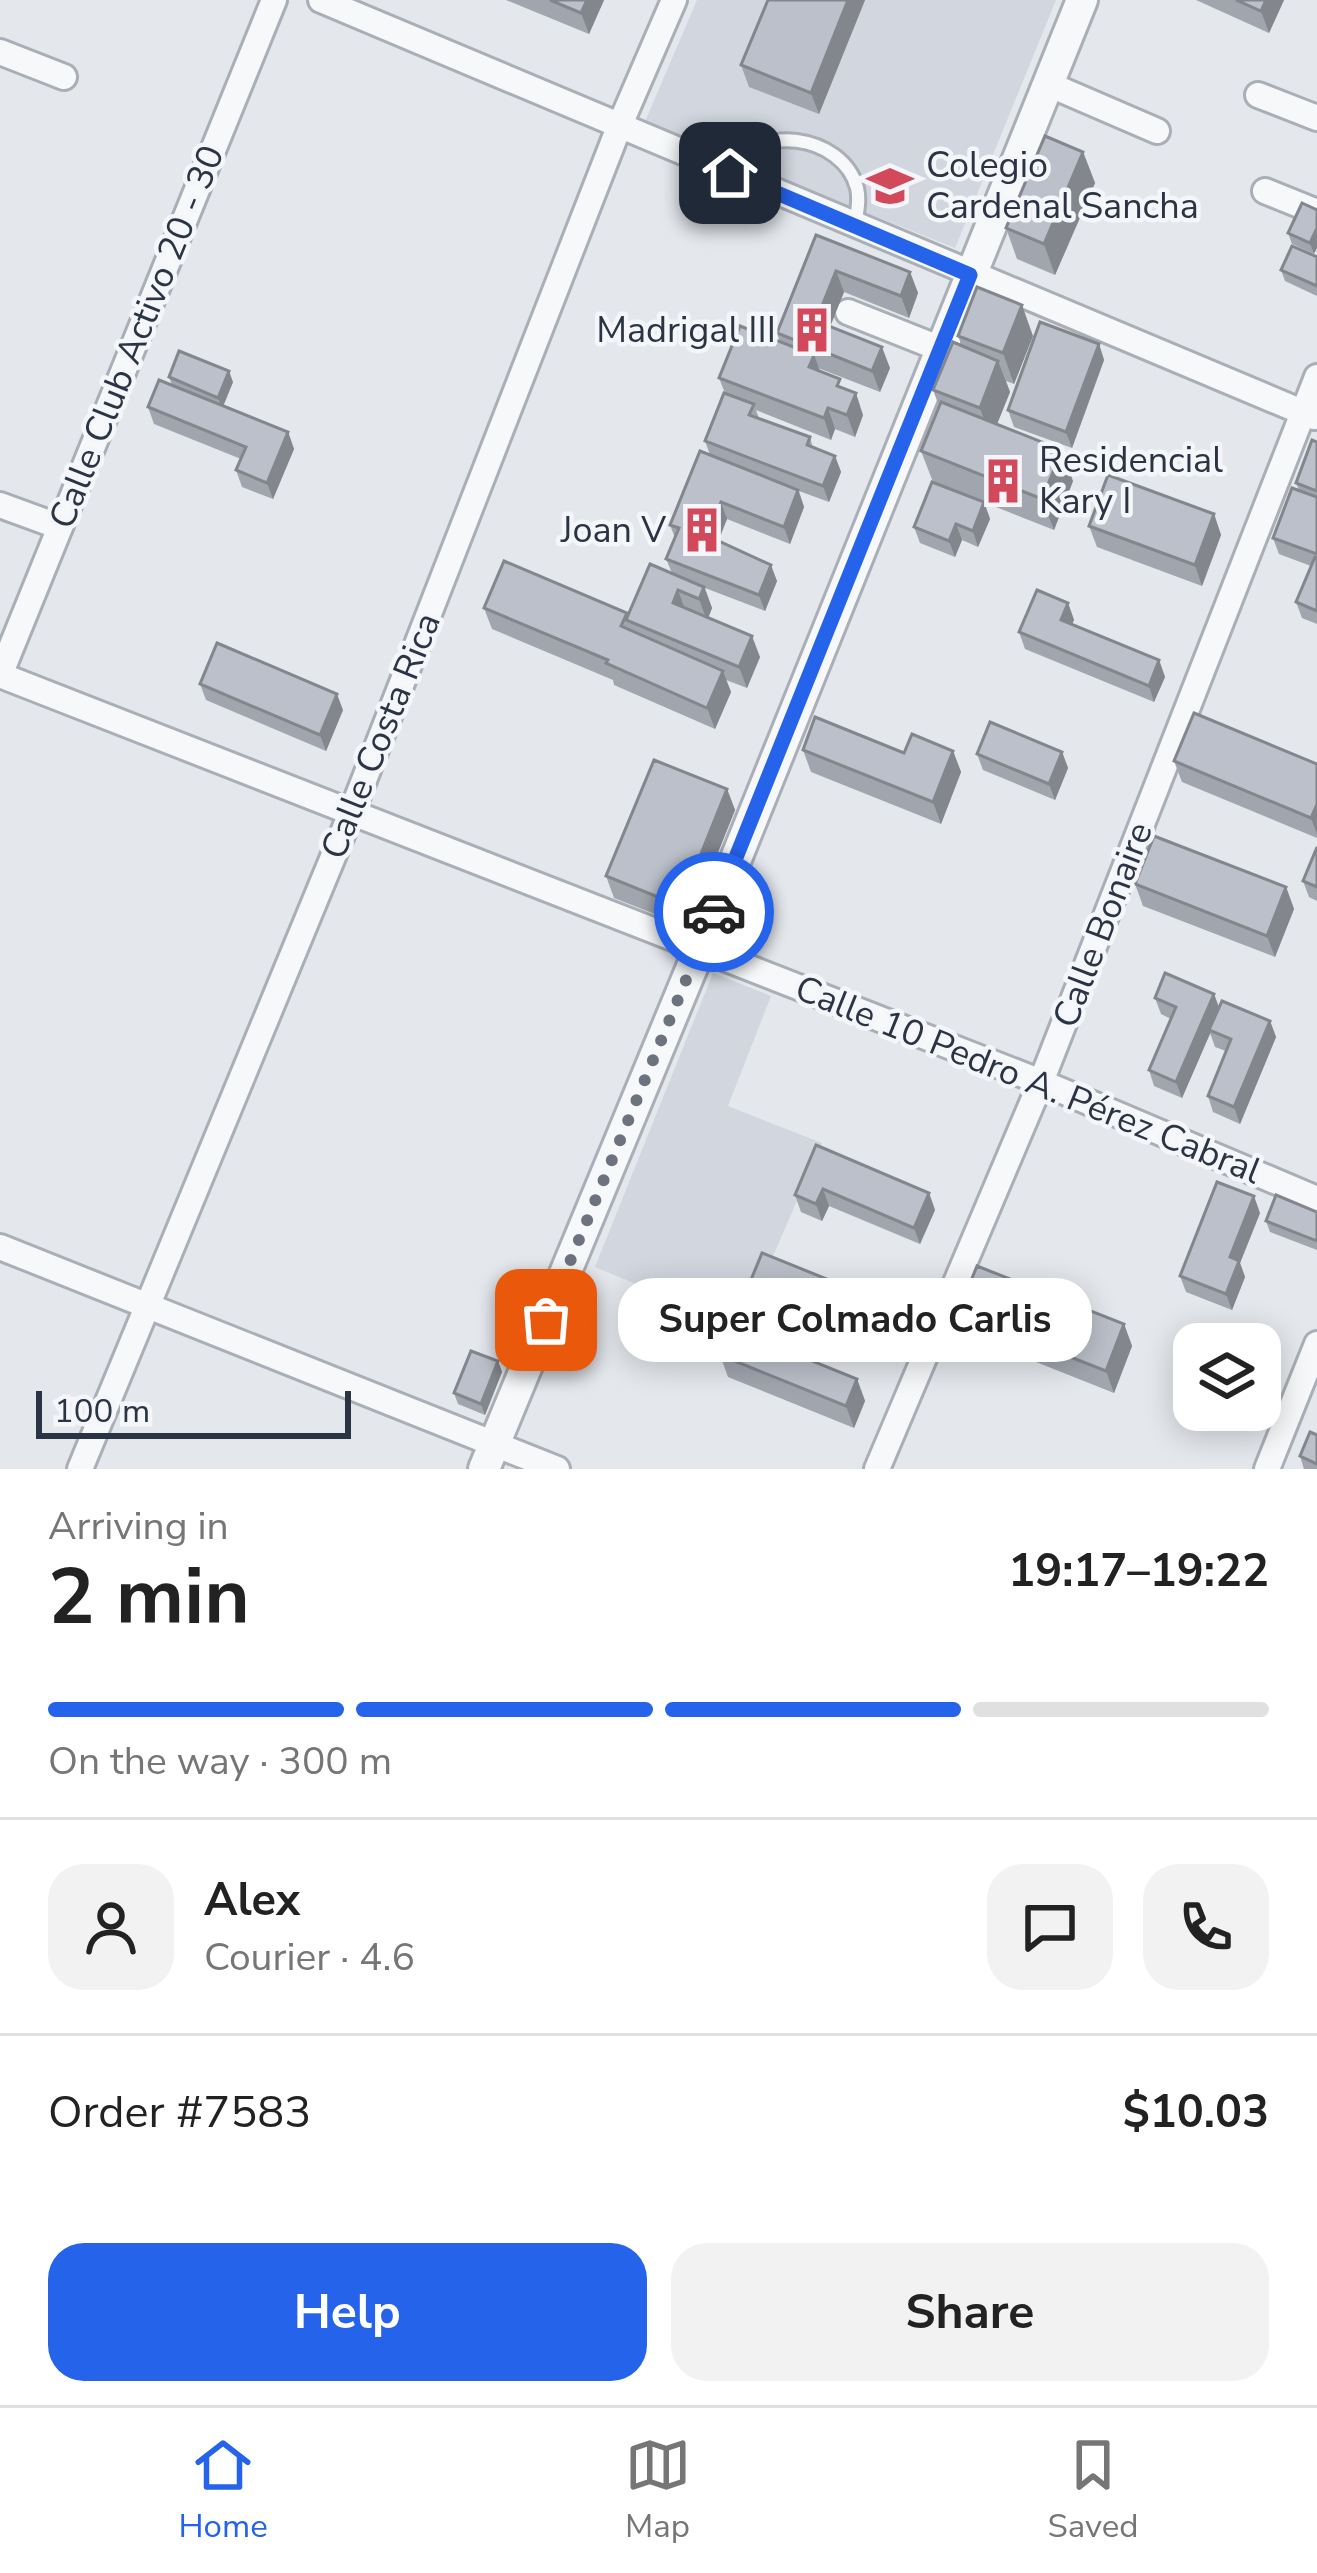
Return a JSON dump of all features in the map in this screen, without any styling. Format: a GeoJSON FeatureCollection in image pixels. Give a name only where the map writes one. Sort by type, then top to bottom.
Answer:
{"type":"FeatureCollection","features":[{"type":"Feature","properties":{"kind":"street","name":"Calle Club Activo 20 - 30"},"geometry":{"type":"LineString","coordinates":[[0,675],[274,0]]}},
{"type":"Feature","properties":{"kind":"street"},"geometry":{"type":"LineString","coordinates":[[321,0],[1310,415]]}},
{"type":"Feature","properties":{"kind":"street","name":"Calle Costa Rica"},"geometry":{"type":"LineString","coordinates":[[80,1469],[352,811],[674,0]]}},
{"type":"Feature","properties":{"kind":"street"},"geometry":{"type":"LineString","coordinates":[[489,1456],[700,948],[1082,0]]}},
{"type":"Feature","properties":{"kind":"street"},"geometry":{"type":"LineString","coordinates":[[0,52],[64,77]]}},
{"type":"Feature","properties":{"kind":"street"},"geometry":{"type":"LineString","coordinates":[[1048,84],[1157,131]]}},
{"type":"Feature","properties":{"kind":"street"},"geometry":{"type":"LineString","coordinates":[[1258,95],[1317,118]]}},
{"type":"Feature","properties":{"kind":"street"},"geometry":{"type":"LineString","coordinates":[[1265,191],[1317,212]]}},
{"type":"Feature","properties":{"kind":"street"},"geometry":{"type":"LineString","coordinates":[[848,312],[940,349]]}},
{"type":"Feature","properties":{"kind":"street","name":"Calle Bonaire"},"geometry":{"type":"LineString","coordinates":[[877,1469],[1041,1082],[1310,415],[1317,377]]}},
{"type":"Feature","properties":{"kind":"street"},"geometry":{"type":"LineString","coordinates":[[0,505],[60,527]]}},
{"type":"Feature","properties":{"kind":"street","name":"Calle 10 Pedro A. Pérez Cabral"},"geometry":{"type":"LineString","coordinates":[[0,675],[1041,1082],[1317,1198]]}},
{"type":"Feature","properties":{"kind":"street"},"geometry":{"type":"LineString","coordinates":[[0,1247],[147,1304],[489,1456],[557,1469]]}},
{"type":"Feature","properties":{"kind":"street"},"geometry":{"type":"LineString","coordinates":[[1268,1469],[1317,1344]]}},
{"type":"Feature","properties":{"kind":"lane"},"geometry":{"type":"LineString","coordinates":[[730,173],[759,143],[806,142],[851,172],[858,190],[855,227]]}},
{"type":"Feature","properties":{"kind":"shaded area","name":"Colegio Cardenal Sancha"},"geometry":{"type":"Polygon","coordinates":[[[697,0],[1056,0],[955,248],[644,124],[697,0]]]}},
{"type":"Feature","properties":{"kind":"shaded area"},"geometry":{"type":"Polygon","coordinates":[[[713,973],[771,996],[728,1106],[822,1143],[742,1328],[595,1267],[713,973]]]}},
{"type":"Feature","properties":{"kind":"building"},"geometry":{"type":"Polygon","coordinates":[[[550,0],[587,0],[581,13],[550,0]]]}},
{"type":"Feature","properties":{"kind":"building"},"geometry":{"type":"Polygon","coordinates":[[[768,0],[848,0],[811,93],[741,65],[768,0]]]}},
{"type":"Feature","properties":{"kind":"building"},"geometry":{"type":"Polygon","coordinates":[[[1236,0],[1266,0],[1261,11],[1236,0]]]}},
{"type":"Feature","properties":{"kind":"building"},"geometry":{"type":"Polygon","coordinates":[[[1045,136],[1083,152],[1044,244],[1006,228],[1045,136]]]}},
{"type":"Feature","properties":{"kind":"building"},"geometry":{"type":"Polygon","coordinates":[[[1302,203],[1317,210],[1317,228],[1310,243],[1288,233],[1302,203]]]}},
{"type":"Feature","properties":{"kind":"building"},"geometry":{"type":"Polygon","coordinates":[[[816,235],[910,272],[901,296],[836,271],[816,321],[882,347],[872,371],[777,333],[816,235]]]}},
{"type":"Feature","properties":{"kind":"building"},"geometry":{"type":"Polygon","coordinates":[[[1292,246],[1317,257],[1317,286],[1281,270],[1292,246]]]}},
{"type":"Feature","properties":{"kind":"building"},"geometry":{"type":"Polygon","coordinates":[[[977,287],[1022,305],[1003,353],[958,336],[977,287]]]}},
{"type":"Feature","properties":{"kind":"building"},"geometry":{"type":"Polygon","coordinates":[[[1040,322],[1099,344],[1066,432],[1008,410],[1040,322]]]}},
{"type":"Feature","properties":{"kind":"building"},"geometry":{"type":"Polygon","coordinates":[[[740,326],[814,355],[809,367],[840,379],[837,386],[856,393],[847,415],[828,408],[824,418],[719,378],[740,326]]]}},
{"type":"Feature","properties":{"kind":"building"},"geometry":{"type":"Polygon","coordinates":[[[953,342],[998,361],[980,408],[933,390],[953,342]]]}},
{"type":"Feature","properties":{"kind":"building"},"geometry":{"type":"Polygon","coordinates":[[[179,351],[229,371],[218,398],[169,377],[179,351]]]}},
{"type":"Feature","properties":{"kind":"building"},"geometry":{"type":"Polygon","coordinates":[[[159,380],[288,432],[267,483],[236,470],[246,447],[148,407],[159,380]]]}},
{"type":"Feature","properties":{"kind":"building"},"geometry":{"type":"Polygon","coordinates":[[[724,393],[754,404],[749,415],[810,437],[807,445],[835,456],[823,486],[705,441],[724,393]]]}},
{"type":"Feature","properties":{"kind":"building"},"geometry":{"type":"Polygon","coordinates":[[[941,402],[1062,450],[1042,499],[921,451],[941,402]]]}},
{"type":"Feature","properties":{"kind":"building"},"geometry":{"type":"Polygon","coordinates":[[[1312,440],[1317,442],[1317,491],[1296,483],[1312,440]]]}},
{"type":"Feature","properties":{"kind":"building","name":"Joan V"},"geometry":{"type":"Polygon","coordinates":[[[700,451],[798,490],[784,527],[721,502],[708,536],[771,565],[759,595],[666,559],[679,528],[670,525],[700,451]]]}},
{"type":"Feature","properties":{"kind":"building"},"geometry":{"type":"Polygon","coordinates":[[[1108,475],[1214,514],[1195,565],[1089,526],[1108,475]]]}},
{"type":"Feature","properties":{"kind":"building"},"geometry":{"type":"Polygon","coordinates":[[[932,482],[984,502],[973,531],[956,524],[949,541],[914,527],[932,482]]]}},
{"type":"Feature","properties":{"kind":"building"},"geometry":{"type":"Polygon","coordinates":[[[1292,488],[1317,497],[1317,554],[1273,538],[1292,488]]]}},
{"type":"Feature","properties":{"kind":"building"},"geometry":{"type":"Polygon","coordinates":[[[1317,558],[1317,611],[1296,602],[1317,558]]]}},
{"type":"Feature","properties":{"kind":"building"},"geometry":{"type":"Polygon","coordinates":[[[504,561],[627,613],[621,626],[723,671],[707,708],[484,608],[504,561]]]}},
{"type":"Feature","properties":{"kind":"building"},"geometry":{"type":"Polygon","coordinates":[[[650,564],[704,587],[699,599],[678,590],[673,603],[752,636],[739,667],[626,620],[650,564]]]}},
{"type":"Feature","properties":{"kind":"building"},"geometry":{"type":"Polygon","coordinates":[[[1037,590],[1068,603],[1061,620],[1159,660],[1149,686],[1019,632],[1037,590]]]}},
{"type":"Feature","properties":{"kind":"building"},"geometry":{"type":"Polygon","coordinates":[[[217,643],[337,694],[320,735],[200,684],[217,643]]]}},
{"type":"Feature","properties":{"kind":"building"},"geometry":{"type":"Polygon","coordinates":[[[1194,713],[1317,764],[1317,804],[1311,818],[1174,761],[1194,713]]]}},
{"type":"Feature","properties":{"kind":"building"},"geometry":{"type":"Polygon","coordinates":[[[815,717],[904,753],[912,734],[953,751],[933,802],[803,750],[815,717]]]}},
{"type":"Feature","properties":{"kind":"building"},"geometry":{"type":"Polygon","coordinates":[[[990,722],[1062,752],[1049,784],[977,754],[990,722]]]}},
{"type":"Feature","properties":{"kind":"building"},"geometry":{"type":"Polygon","coordinates":[[[654,760],[727,789],[680,906],[606,876],[654,760]]]}},
{"type":"Feature","properties":{"kind":"building"},"geometry":{"type":"Polygon","coordinates":[[[1154,836],[1286,887],[1267,936],[1135,884],[1154,836]]]}},
{"type":"Feature","properties":{"kind":"building"},"geometry":{"type":"Polygon","coordinates":[[[1317,847],[1317,887],[1303,881],[1317,847]]]}},
{"type":"Feature","properties":{"kind":"building"},"geometry":{"type":"Polygon","coordinates":[[[1165,973],[1214,994],[1176,1082],[1149,1070],[1176,1007],[1155,998],[1165,973]]]}},
{"type":"Feature","properties":{"kind":"building"},"geometry":{"type":"Polygon","coordinates":[[[1222,1001],[1270,1021],[1234,1107],[1208,1096],[1231,1039],[1209,1030],[1222,1001]]]}},
{"type":"Feature","properties":{"kind":"building"},"geometry":{"type":"Polygon","coordinates":[[[816,1145],[929,1193],[914,1228],[823,1189],[816,1204],[795,1195],[816,1145]]]}},
{"type":"Feature","properties":{"kind":"building"},"geometry":{"type":"Polygon","coordinates":[[[1217,1182],[1254,1196],[1230,1257],[1239,1261],[1226,1294],[1180,1276],[1217,1182]]]}},
{"type":"Feature","properties":{"kind":"building"},"geometry":{"type":"Polygon","coordinates":[[[1276,1195],[1317,1212],[1317,1241],[1266,1221],[1276,1195]]]}},
{"type":"Feature","properties":{"kind":"building"},"geometry":{"type":"Polygon","coordinates":[[[762,1253],[879,1300],[862,1341],[772,1304],[758,1339],[857,1379],[846,1406],[720,1355],[762,1253]]]}},
{"type":"Feature","properties":{"kind":"building"},"geometry":{"type":"Polygon","coordinates":[[[977,1266],[1124,1324],[1106,1371],[958,1313],[977,1266]]]}},
{"type":"Feature","properties":{"kind":"building"},"geometry":{"type":"Polygon","coordinates":[[[471,1351],[498,1361],[481,1404],[454,1393],[471,1351]]]}},
{"type":"Feature","properties":{"kind":"building"},"geometry":{"type":"Polygon","coordinates":[[[1310,1432],[1317,1435],[1317,1464],[1300,1456],[1310,1432]]]}},
{"type":"Feature","properties":{"kind":"way so far"},"geometry":{"type":"LineString","coordinates":[[546,1320],[714,912]]}},
{"type":"Feature","properties":{"kind":"place","name":"Colegio Cardenal Sancha"},"geometry":{"type":"Point","coordinates":[890,186]}},
{"type":"Feature","properties":{"kind":"place","name":"Madrigal III"},"geometry":{"type":"Point","coordinates":[812,330]}},
{"type":"Feature","properties":{"kind":"place","name":"Residencial Kary I"},"geometry":{"type":"Point","coordinates":[1003,481]}},
{"type":"Feature","properties":{"kind":"place","name":"Joan V"},"geometry":{"type":"Point","coordinates":[702,530]}},
{"type":"Feature","properties":{"kind":"place","name":"Super Colmado Carlis"},"geometry":{"type":"Point","coordinates":[546,1320]}},
{"type":"Feature","properties":{"kind":"route"},"geometry":{"type":"LineString","coordinates":[[714,912],[970,275],[730,173]]}}]}
